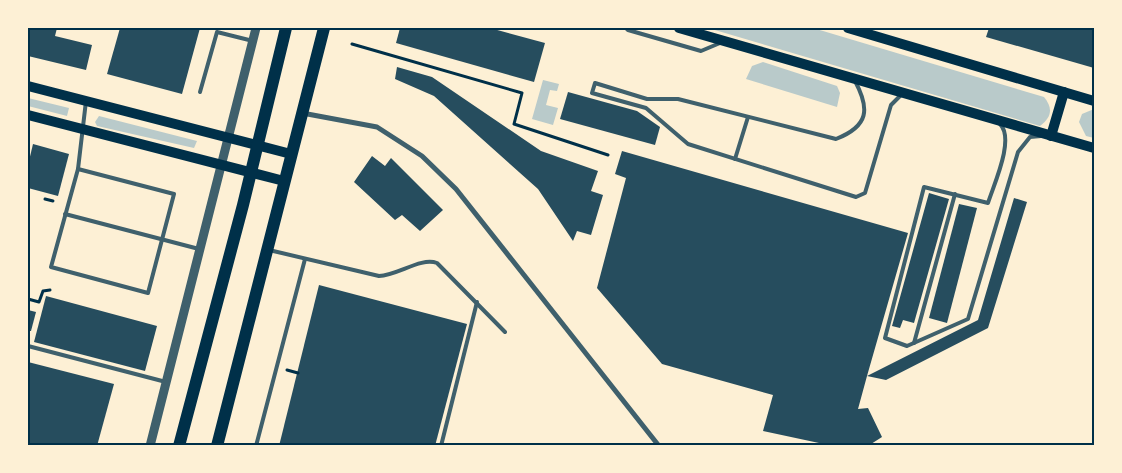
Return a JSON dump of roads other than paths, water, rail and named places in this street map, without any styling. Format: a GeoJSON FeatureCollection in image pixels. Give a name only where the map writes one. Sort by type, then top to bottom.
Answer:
{"type":"FeatureCollection","features":[{"type":"Feature","properties":{"kind":"main road"},"geometry":{"type":"LineString","coordinates":[[179,446],[286,28]]}},
{"type":"Feature","properties":{"kind":"main road"},"geometry":{"type":"LineString","coordinates":[[217,446],[324,28]]}},
{"type":"Feature","properties":{"kind":"main road"},"geometry":{"type":"LineString","coordinates":[[679,28],[1094,148]]}},
{"type":"Feature","properties":{"kind":"main road"},"geometry":{"type":"LineString","coordinates":[[848,28],[1094,101]]}},
{"type":"Feature","properties":{"kind":"main road"},"geometry":{"type":"LineString","coordinates":[[28,86],[291,154]]}},
{"type":"Feature","properties":{"kind":"main road"},"geometry":{"type":"LineString","coordinates":[[1051,136],[1064,92]]}},
{"type":"Feature","properties":{"kind":"main road"},"geometry":{"type":"LineString","coordinates":[[28,115],[284,181]]}},
{"type":"Feature","properties":{"kind":"street"},"geometry":{"type":"LineString","coordinates":[[150,446],[256,28]]}},
{"type":"Feature","properties":{"kind":"street"},"geometry":{"type":"LineString","coordinates":[[302,113],[377,126],[422,156],[456,189],[658,446]]}},
{"type":"Feature","properties":{"kind":"lane"},"geometry":{"type":"LineString","coordinates":[[626,28],[701,51],[725,41]]}},
{"type":"Feature","properties":{"kind":"lane"},"geometry":{"type":"LineString","coordinates":[[200,92],[217,32],[253,41]]}},
{"type":"Feature","properties":{"kind":"lane"},"geometry":{"type":"LineString","coordinates":[[854,78],[865,99],[866,108],[863,118],[856,128],[836,139],[678,99],[647,99],[595,83],[592,93],[646,108],[688,144],[860,197],[864,193],[891,106],[903,93]]}},
{"type":"Feature","properties":{"kind":"lane"},"geometry":{"type":"LineString","coordinates":[[78,169],[174,194],[148,293],[51,267],[78,169],[81,129],[86,101]]}},
{"type":"Feature","properties":{"kind":"lane"},"geometry":{"type":"LineString","coordinates":[[735,159],[748,117]]}},
{"type":"Feature","properties":{"kind":"lane"},"geometry":{"type":"LineString","coordinates":[[997,120],[1005,128],[1006,145],[988,203],[924,187],[885,338],[907,346],[968,319],[1018,152],[1030,137],[1051,136]]}},
{"type":"Feature","properties":{"kind":"lane"},"geometry":{"type":"LineString","coordinates":[[914,343],[955,194]]}},
{"type":"Feature","properties":{"kind":"lane"},"geometry":{"type":"LineString","coordinates":[[66,214],[200,249]]}},
{"type":"Feature","properties":{"kind":"lane"},"geometry":{"type":"LineString","coordinates":[[267,250],[379,276],[391,276],[424,262],[433,261],[442,266],[506,332]]}},
{"type":"Feature","properties":{"kind":"lane"},"geometry":{"type":"LineString","coordinates":[[256,446],[305,259]]}},
{"type":"Feature","properties":{"kind":"lane"},"geometry":{"type":"LineString","coordinates":[[440,446],[477,302]]}},
{"type":"Feature","properties":{"kind":"lane"},"geometry":{"type":"LineString","coordinates":[[28,346],[166,382]]}}]}
